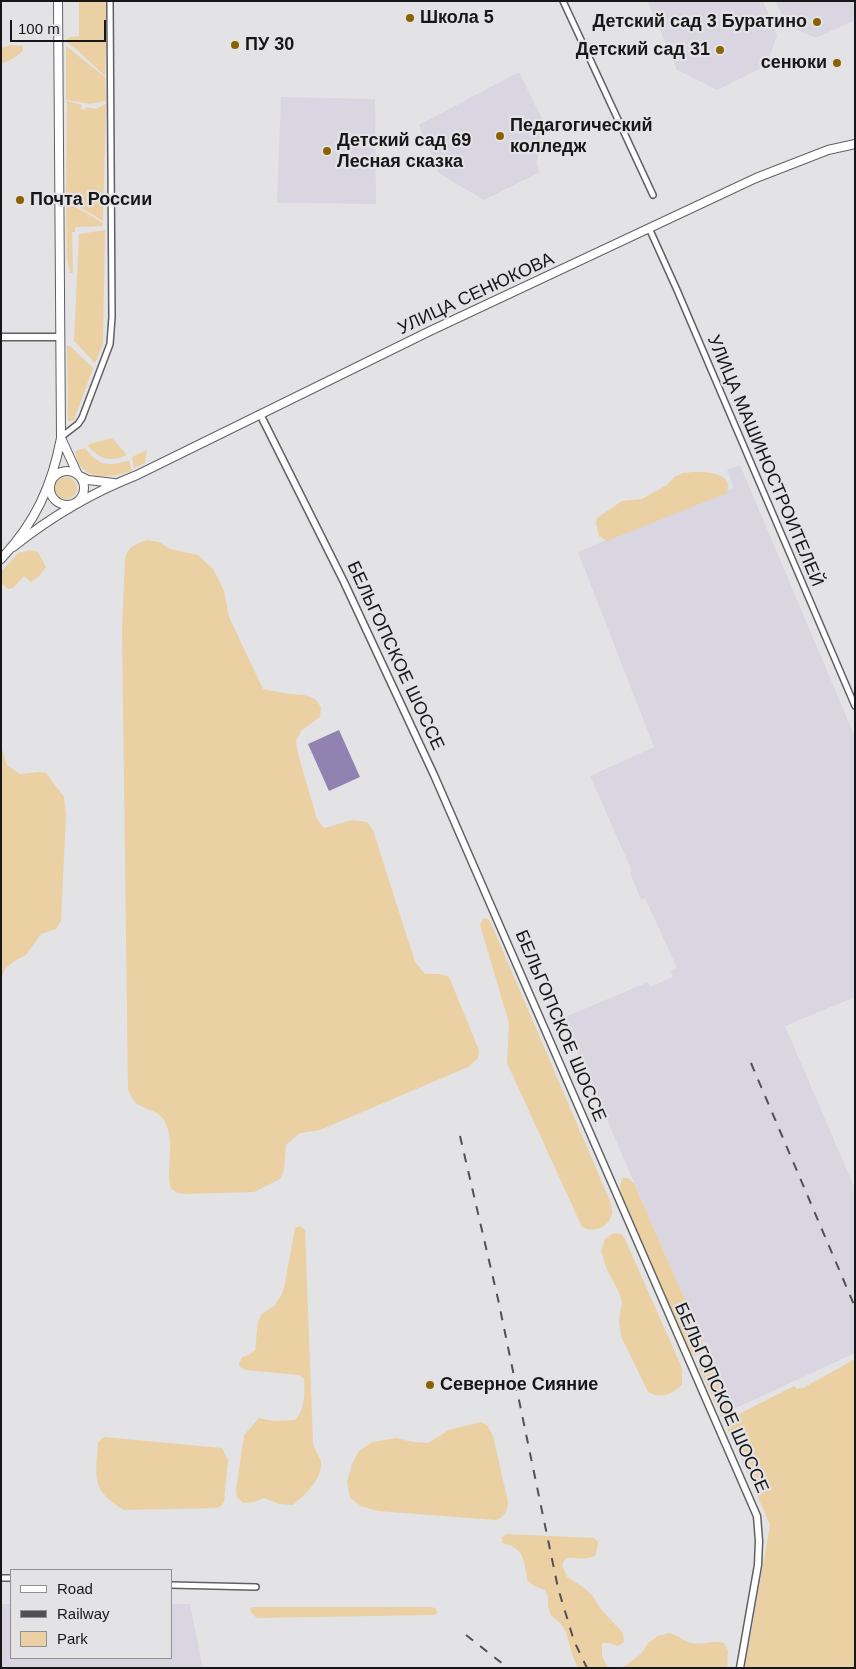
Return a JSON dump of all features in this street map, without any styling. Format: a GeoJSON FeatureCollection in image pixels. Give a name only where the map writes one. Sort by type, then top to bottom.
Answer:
{"type":"FeatureCollection","features":[{"type":"Feature","properties":{"kind":"main road"},"geometry":{"type":"LineString","coordinates":[[58,1],[61,438],[78,475],[84,483],[84,489],[83,494],[76,503],[65,505],[55,501],[50,491],[51,480],[59,472],[65,470],[71,471],[78,475],[88,480],[114,484]]}},
{"type":"Feature","properties":{"kind":"main road","name":"УЛИЦА СЕНЮКОВА"},"geometry":{"type":"LineString","coordinates":[[1,559],[13,547],[54,516],[114,484],[774,170],[828,150],[855,144]]}},
{"type":"Feature","properties":{"kind":"main road","name":"УЛИЦА СЕНЮКОВА"},"geometry":{"type":"LineString","coordinates":[[13,547],[34,516],[51,480],[61,438]]}},
{"type":"Feature","properties":{"kind":"street"},"geometry":{"type":"LineString","coordinates":[[61,438],[78,424],[82,418],[110,344],[112,317],[110,1]]}},
{"type":"Feature","properties":{"kind":"street"},"geometry":{"type":"LineString","coordinates":[[563,1],[653,195]]}},
{"type":"Feature","properties":{"kind":"street","name":"УЛИЦА МАШИНОСТРОИТЕЛЕЙ"},"geometry":{"type":"LineString","coordinates":[[649,228],[855,706]]}},
{"type":"Feature","properties":{"kind":"street"},"geometry":{"type":"LineString","coordinates":[[1,337],[60,337]]}},
{"type":"Feature","properties":{"kind":"street","name":"БЕЛЬГОПСКОЕ ШОССЕ"},"geometry":{"type":"LineString","coordinates":[[260,414],[344,582],[434,775],[757,1516],[758,1565],[740,1668]]}},
{"type":"Feature","properties":{"kind":"street"},"geometry":{"type":"LineString","coordinates":[[172,1585],[256,1587]]}},
{"type":"Feature","properties":{"kind":"shaded area","name":"Детский сад 31"},"geometry":{"type":"Polygon","coordinates":[[[763,1],[777,35],[767,65],[717,90],[677,70],[648,2],[763,1]]]}},
{"type":"Feature","properties":{"kind":"shaded area","name":"Детский сад 3 Буратино"},"geometry":{"type":"Polygon","coordinates":[[[776,1],[855,1],[855,20],[816,38],[786,25],[776,1]]]}},
{"type":"Feature","properties":{"kind":"shaded area"},"geometry":{"type":"Polygon","coordinates":[[[519,72],[549,133],[539,138],[545,152],[538,155],[537,164],[540,172],[484,200],[439,173],[419,125],[519,72]]]}},
{"type":"Feature","properties":{"kind":"shaded area","name":"Детский сад 69 Лесная сказка"},"geometry":{"type":"Polygon","coordinates":[[[281,97],[375,99],[376,204],[277,203],[281,97]]]}},
{"type":"Feature","properties":{"kind":"shaded area"},"geometry":{"type":"Polygon","coordinates":[[[740,465],[855,737],[855,997],[785,1026],[855,1189],[855,1353],[734,1409],[717,1364],[713,1365],[563,1018],[648,982],[650,987],[673,977],[671,971],[677,968],[645,898],[641,900],[630,873],[632,871],[590,776],[654,747],[578,552],[734,488],[727,470],[740,465]]]}},
{"type":"Feature","properties":{"kind":"shaded area"},"geometry":{"type":"Polygon","coordinates":[[[339,730],[360,777],[329,791],[308,744],[339,730]]]}},
{"type":"Feature","properties":{"kind":"shaded area"},"geometry":{"type":"Polygon","coordinates":[[[1,1604],[10,1604],[10,1659],[172,1659],[172,1604],[190,1604],[203,1668],[1,1668],[1,1604]]]}},
{"type":"Feature","properties":{"kind":"green space"},"geometry":{"type":"Polygon","coordinates":[[[79,1],[105,1],[107,11],[105,76],[66,42],[70,37],[79,36],[79,1]]]}},
{"type":"Feature","properties":{"kind":"green space"},"geometry":{"type":"Polygon","coordinates":[[[11,45],[23,46],[23,50],[1,64],[1,48],[11,45]]]}},
{"type":"Feature","properties":{"kind":"green space"},"geometry":{"type":"Polygon","coordinates":[[[66,46],[105,77],[106,101],[90,104],[66,100],[66,46]]]}},
{"type":"Feature","properties":{"kind":"green space"},"geometry":{"type":"Polygon","coordinates":[[[67,101],[82,105],[81,109],[85,110],[86,107],[96,109],[106,104],[103,221],[66,199],[67,101]]]}},
{"type":"Feature","properties":{"kind":"green space"},"geometry":{"type":"Polygon","coordinates":[[[66,201],[103,223],[103,226],[75,227],[75,232],[72,232],[73,273],[70,273],[67,258],[66,201]]]}},
{"type":"Feature","properties":{"kind":"green space"},"geometry":{"type":"Polygon","coordinates":[[[105,230],[103,344],[95,363],[74,341],[79,234],[105,230]]]}},
{"type":"Feature","properties":{"kind":"green space"},"geometry":{"type":"Polygon","coordinates":[[[67,346],[70,346],[93,368],[74,420],[71,421],[68,421],[67,346]]]}},
{"type":"Feature","properties":{"kind":"green space"},"geometry":{"type":"Polygon","coordinates":[[[112,438],[127,455],[116,459],[106,458],[96,454],[87,445],[112,438]]]}},
{"type":"Feature","properties":{"kind":"green space"},"geometry":{"type":"Polygon","coordinates":[[[85,448],[99,462],[116,464],[129,460],[132,471],[105,476],[89,473],[83,469],[75,451],[85,448]]]}},
{"type":"Feature","properties":{"kind":"green space"},"geometry":{"type":"Polygon","coordinates":[[[147,450],[145,463],[134,468],[132,457],[147,450]]]}},
{"type":"Feature","properties":{"kind":"green space"},"geometry":{"type":"Polygon","coordinates":[[[683,473],[711,473],[723,477],[728,486],[727,493],[607,541],[599,536],[596,523],[597,518],[622,501],[642,499],[667,485],[674,477],[683,473]]]}},
{"type":"Feature","properties":{"kind":"green space"},"geometry":{"type":"Polygon","coordinates":[[[66,477],[74,480],[77,488],[74,496],[66,499],[58,496],[55,488],[58,480],[66,477]]]}},
{"type":"Feature","properties":{"kind":"green space"},"geometry":{"type":"Polygon","coordinates":[[[147,540],[159,542],[170,549],[198,555],[213,569],[224,591],[229,617],[263,689],[304,695],[315,699],[321,707],[320,717],[301,731],[296,741],[317,819],[324,828],[352,820],[367,822],[373,830],[415,962],[425,974],[440,974],[449,977],[479,1050],[478,1058],[468,1067],[320,1130],[300,1133],[286,1145],[284,1170],[280,1179],[254,1192],[186,1194],[178,1193],[171,1189],[169,1171],[170,1144],[167,1127],[157,1113],[136,1103],[128,1090],[122,630],[125,558],[131,548],[147,540]]]}},
{"type":"Feature","properties":{"kind":"green space"},"geometry":{"type":"Polygon","coordinates":[[[31,550],[38,552],[46,567],[31,582],[24,576],[13,588],[8,589],[1,583],[1,572],[18,553],[31,550]]]}},
{"type":"Feature","properties":{"kind":"green space"},"geometry":{"type":"Polygon","coordinates":[[[1,746],[7,765],[20,774],[46,773],[64,797],[66,814],[61,921],[56,929],[41,934],[26,955],[5,969],[1,980],[1,746]]]}},
{"type":"Feature","properties":{"kind":"green space"},"geometry":{"type":"Polygon","coordinates":[[[487,918],[490,921],[610,1201],[612,1214],[608,1223],[600,1228],[586,1229],[582,1227],[507,1063],[509,1023],[480,925],[483,919],[487,918]]]}},
{"type":"Feature","properties":{"kind":"green space"},"geometry":{"type":"Polygon","coordinates":[[[622,1178],[628,1178],[634,1183],[702,1339],[704,1348],[701,1353],[695,1356],[688,1351],[621,1195],[620,1186],[622,1178]]]}},
{"type":"Feature","properties":{"kind":"green space"},"geometry":{"type":"Polygon","coordinates":[[[300,1226],[305,1230],[313,1443],[320,1460],[320,1472],[311,1488],[293,1505],[279,1504],[264,1498],[254,1502],[243,1503],[237,1497],[236,1491],[244,1435],[259,1418],[274,1421],[295,1420],[301,1411],[304,1401],[304,1379],[299,1375],[246,1370],[240,1367],[239,1363],[242,1357],[249,1355],[255,1350],[258,1321],[262,1314],[275,1305],[282,1294],[295,1228],[300,1226]]]}},
{"type":"Feature","properties":{"kind":"green space"},"geometry":{"type":"Polygon","coordinates":[[[614,1233],[621,1234],[625,1239],[682,1368],[682,1385],[665,1395],[648,1392],[621,1336],[619,1321],[622,1302],[607,1270],[601,1251],[605,1239],[614,1233]]]}},
{"type":"Feature","properties":{"kind":"green space"},"geometry":{"type":"Polygon","coordinates":[[[855,1359],[855,1668],[745,1668],[770,1525],[699,1369],[700,1364],[705,1363],[714,1368],[730,1411],[739,1414],[794,1386],[797,1389],[803,1388],[855,1359]]]}},
{"type":"Feature","properties":{"kind":"green space"},"geometry":{"type":"Polygon","coordinates":[[[481,1422],[487,1425],[493,1436],[508,1502],[505,1513],[496,1520],[377,1511],[361,1506],[350,1498],[347,1482],[352,1464],[359,1451],[373,1442],[396,1438],[428,1443],[449,1430],[481,1422]]]}},
{"type":"Feature","properties":{"kind":"green space"},"geometry":{"type":"Polygon","coordinates":[[[104,1437],[222,1448],[228,1460],[224,1502],[216,1508],[124,1510],[105,1496],[97,1482],[98,1442],[104,1437]]]}},
{"type":"Feature","properties":{"kind":"green space"},"geometry":{"type":"Polygon","coordinates":[[[506,1534],[594,1538],[598,1542],[596,1555],[593,1557],[566,1558],[562,1565],[567,1577],[593,1596],[600,1608],[623,1633],[624,1642],[618,1646],[602,1643],[602,1656],[608,1668],[578,1668],[566,1632],[562,1625],[551,1615],[545,1590],[528,1581],[524,1560],[520,1552],[502,1543],[502,1537],[506,1534]]]}},
{"type":"Feature","properties":{"kind":"green space"},"geometry":{"type":"Polygon","coordinates":[[[252,1607],[430,1607],[435,1608],[438,1613],[433,1615],[257,1618],[252,1614],[250,1609],[252,1607]]]}},
{"type":"Feature","properties":{"kind":"green space"},"geometry":{"type":"Polygon","coordinates":[[[669,1633],[691,1643],[724,1643],[728,1651],[727,1668],[622,1668],[641,1654],[648,1643],[658,1636],[669,1633]]]}},
{"type":"Feature","properties":{"kind":"railway"},"geometry":{"type":"LineString","coordinates":[[751,1063],[855,1307]]}},
{"type":"Feature","properties":{"kind":"railway"},"geometry":{"type":"LineString","coordinates":[[460,1136],[498,1299],[558,1588],[574,1641],[587,1668]]}},
{"type":"Feature","properties":{"kind":"railway"},"geometry":{"type":"LineString","coordinates":[[466,1635],[508,1668]]}},
{"type":"Feature","properties":{"kind":"place","name":"Школа 5"},"geometry":{"type":"Point","coordinates":[410,18]}},
{"type":"Feature","properties":{"kind":"place","name":"Детский сад 3 Буратино"},"geometry":{"type":"Point","coordinates":[817,22]}},
{"type":"Feature","properties":{"kind":"place","name":"ПУ 30"},"geometry":{"type":"Point","coordinates":[235,45]}},
{"type":"Feature","properties":{"kind":"place","name":"Детский сад 31"},"geometry":{"type":"Point","coordinates":[720,50]}},
{"type":"Feature","properties":{"kind":"place","name":"сенюки"},"geometry":{"type":"Point","coordinates":[837,63]}},
{"type":"Feature","properties":{"kind":"place","name":"Педагогический колледж"},"geometry":{"type":"Point","coordinates":[500,136]}},
{"type":"Feature","properties":{"kind":"place","name":"Детский сад 69 Лесная сказка"},"geometry":{"type":"Point","coordinates":[327,151]}},
{"type":"Feature","properties":{"kind":"place","name":"Почта России"},"geometry":{"type":"Point","coordinates":[20,200]}},
{"type":"Feature","properties":{"kind":"place","name":"Северное Сияние"},"geometry":{"type":"Point","coordinates":[430,1385]}}]}
